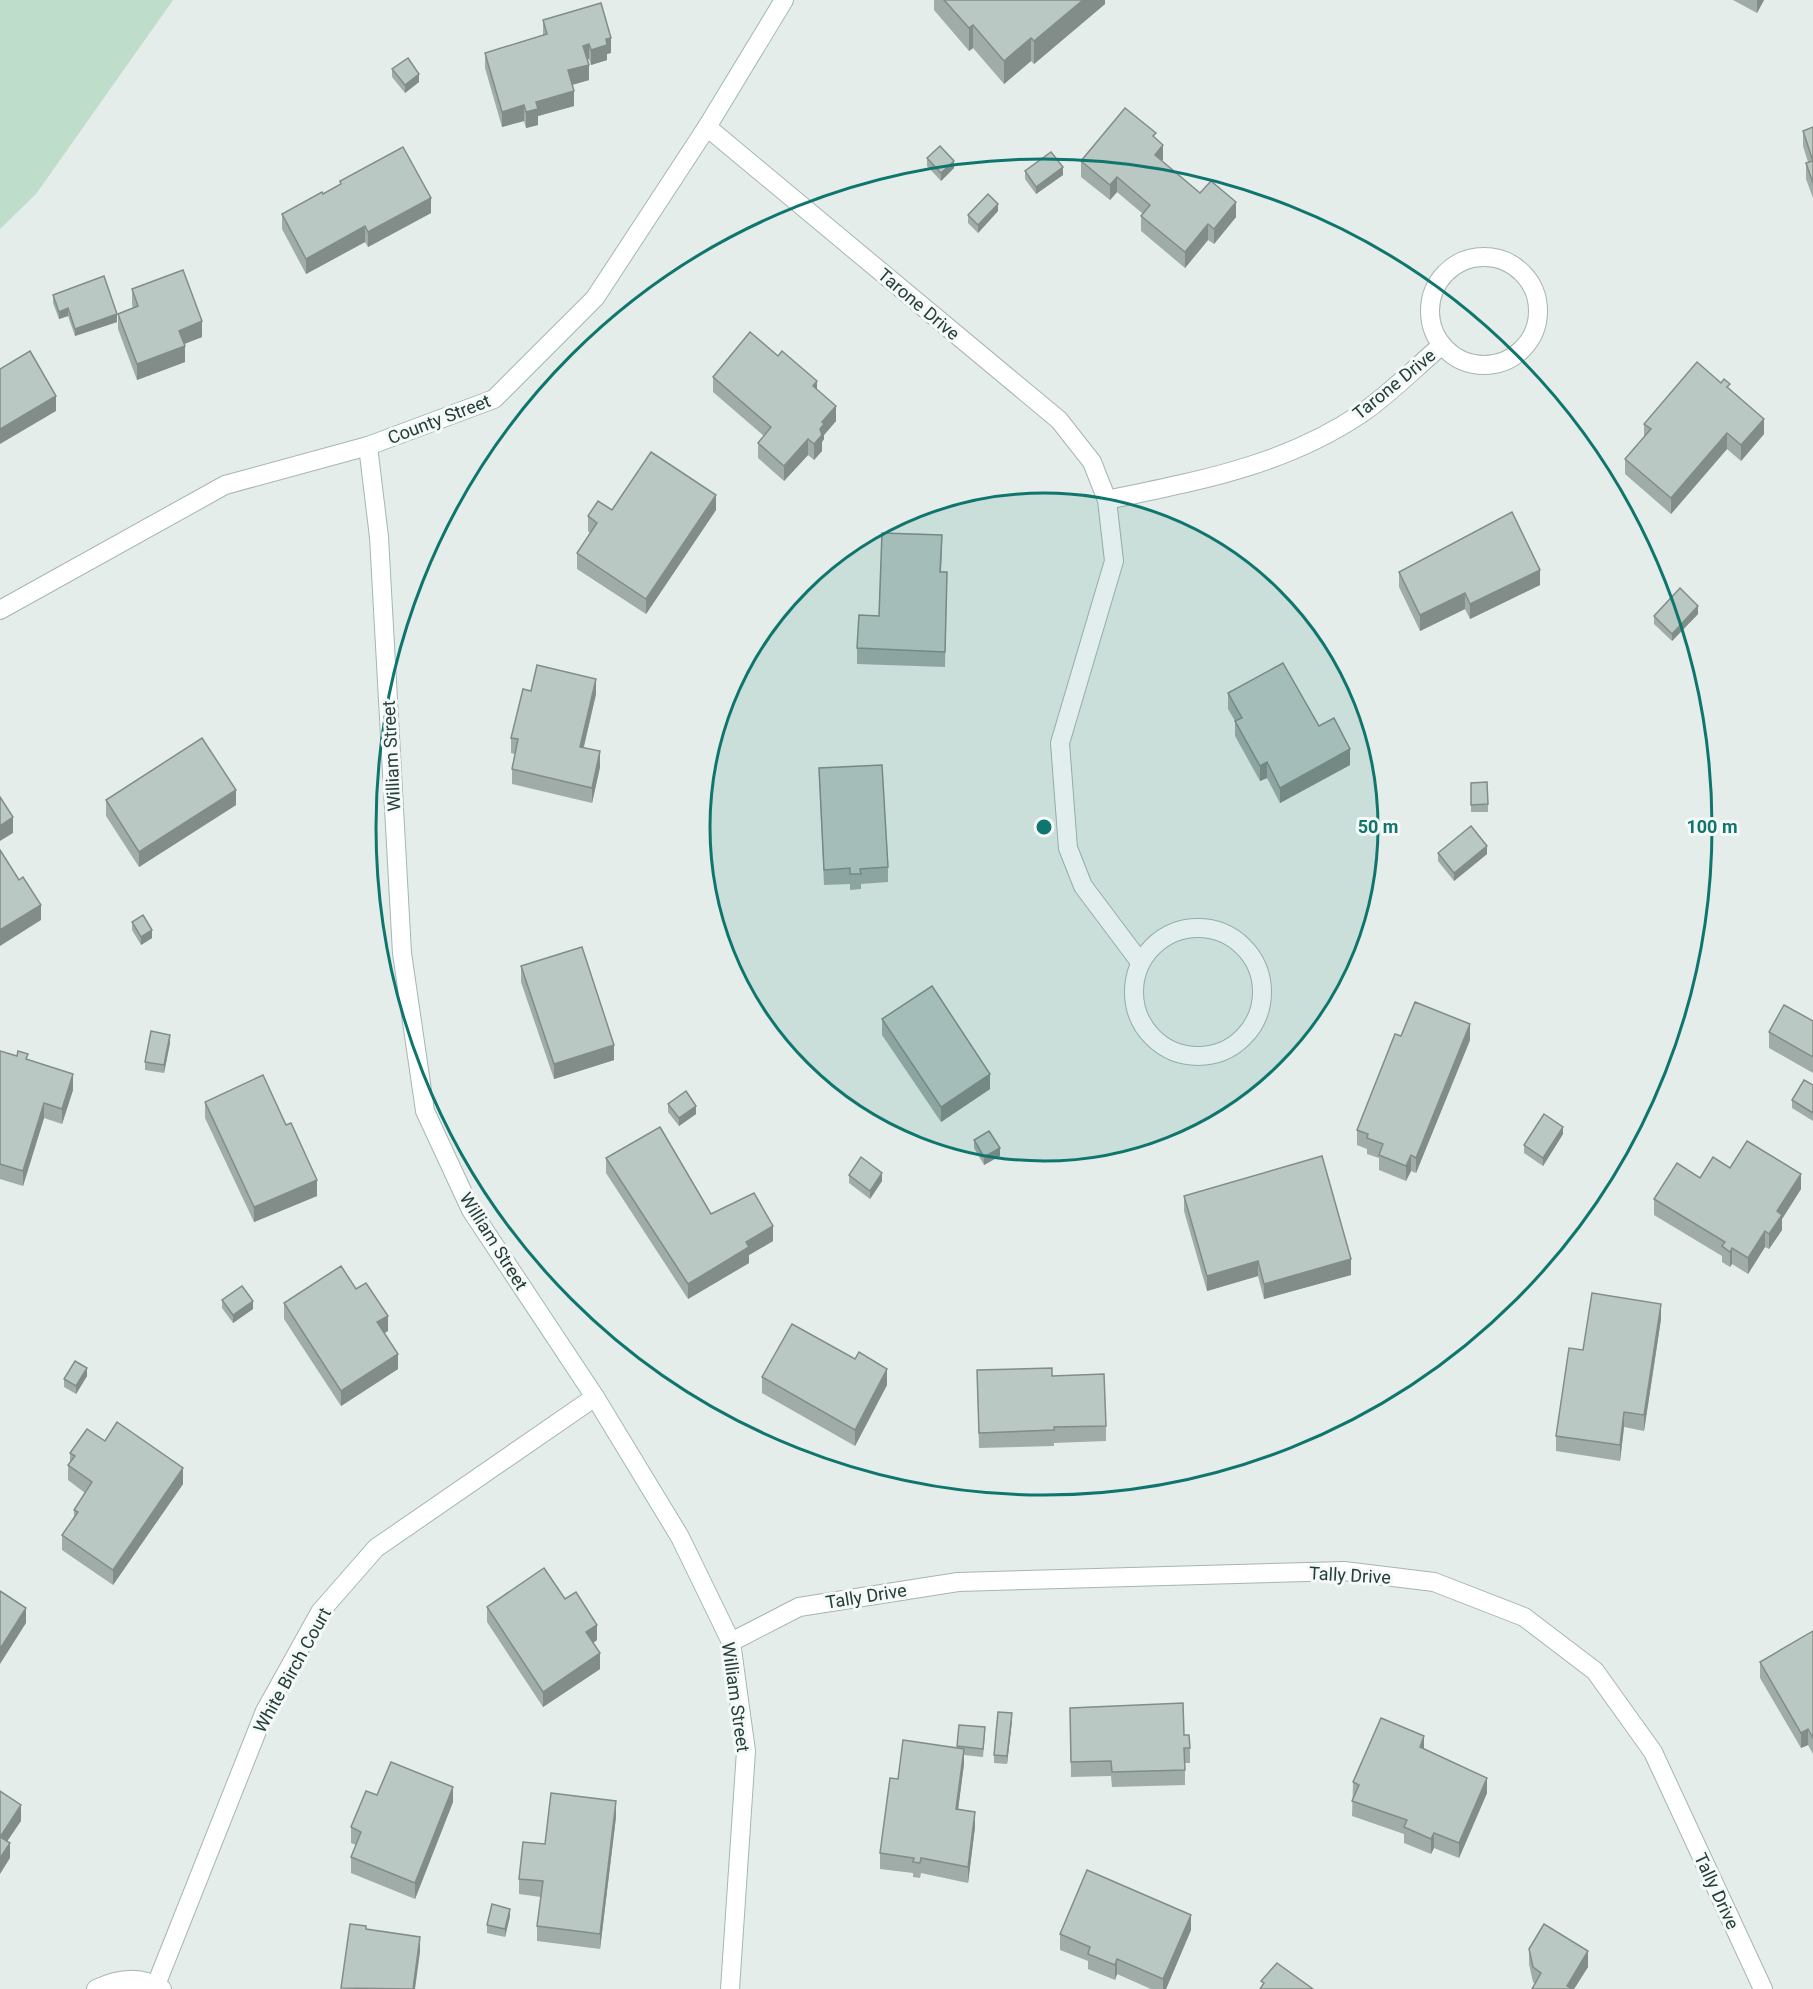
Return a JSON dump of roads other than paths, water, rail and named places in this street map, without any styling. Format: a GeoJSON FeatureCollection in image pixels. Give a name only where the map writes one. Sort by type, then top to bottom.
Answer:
{"type":"FeatureCollection","features":[{"type":"Feature","properties":{"kind":"street","name":"County Street"},"geometry":{"type":"LineString","coordinates":[[0,610],[225,485],[368,446],[494,399],[595,298],[707,127],[784,0]]}},
{"type":"Feature","properties":{"kind":"street","name":"Tarone Drive"},"geometry":{"type":"LineString","coordinates":[[707,127],[1059,420],[1092,462],[1107,500],[1114,561],[1060,743],[1068,848],[1083,886],[1140,962]]}},
{"type":"Feature","properties":{"kind":"street","name":"Tarone Drive"},"geometry":{"type":"LineString","coordinates":[[1487,256],[1506,261],[1521,271],[1534,288],[1538,309],[1536,328],[1527,344],[1512,357],[1494,364],[1475,364],[1457,358],[1442,345],[1433,330],[1430,312],[1433,295],[1440,279],[1452,267],[1469,259],[1487,256]]}},
{"type":"Feature","properties":{"kind":"street","name":"Tarone Drive"},"geometry":{"type":"LineString","coordinates":[[1107,500],[1223,476],[1290,453],[1362,413],[1442,345]]}},
{"type":"Feature","properties":{"kind":"street","name":"William Street"},"geometry":{"type":"LineString","coordinates":[[368,446],[379,537],[402,953],[425,1111],[471,1210],[595,1397],[680,1537],[731,1642],[746,1751],[730,1989]]}},
{"type":"Feature","properties":{"kind":"street"},"geometry":{"type":"LineString","coordinates":[[1199,927],[1222,932],[1242,945],[1256,964],[1262,987],[1260,1010],[1249,1031],[1231,1047],[1209,1055],[1185,1055],[1163,1046],[1146,1030],[1135,1008],[1133,985],[1140,962],[1155,944],[1175,931],[1199,927]]}},
{"type":"Feature","properties":{"kind":"street","name":"White Birch Court"},"geometry":{"type":"LineString","coordinates":[[96,1989],[113,1981],[135,1979],[159,1987],[265,1711],[320,1612],[376,1548],[595,1397]]}},
{"type":"Feature","properties":{"kind":"street","name":"Tally Drive"},"geometry":{"type":"LineString","coordinates":[[731,1642],[800,1607],[958,1582],[1344,1571],[1434,1582],[1524,1617],[1595,1671],[1653,1752],[1763,1989]]}}]}
